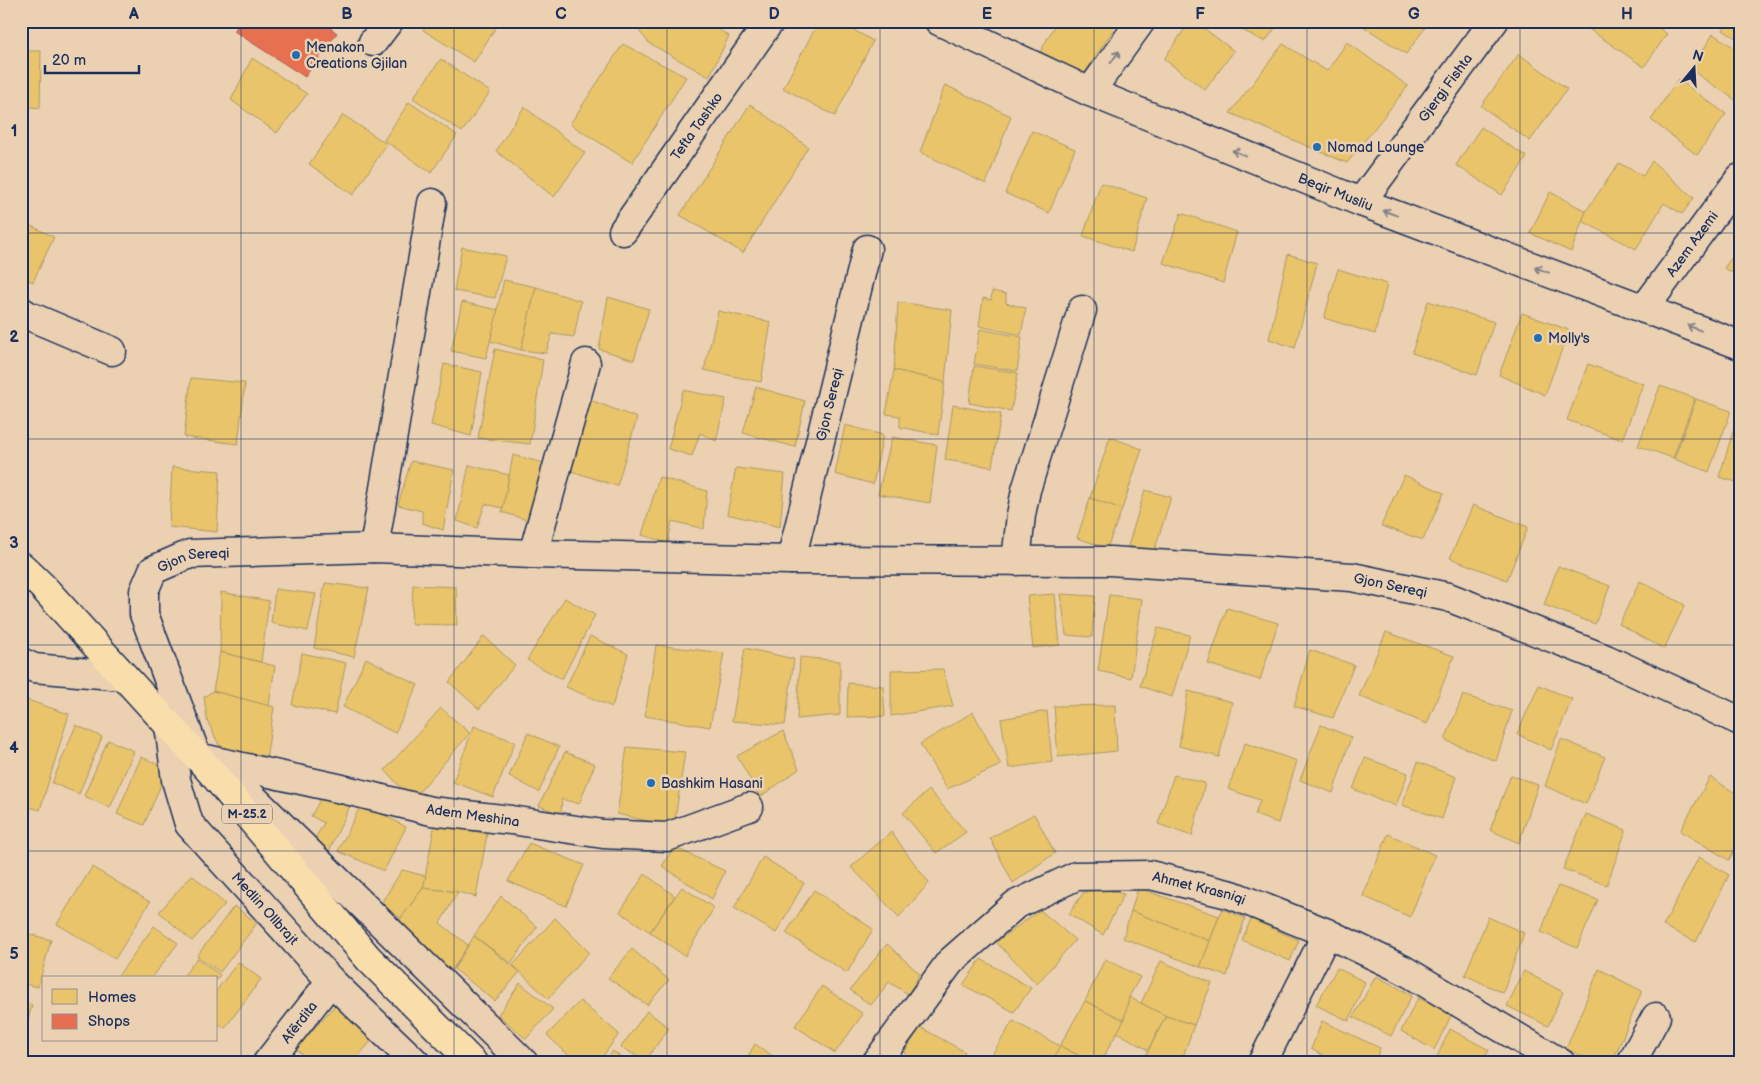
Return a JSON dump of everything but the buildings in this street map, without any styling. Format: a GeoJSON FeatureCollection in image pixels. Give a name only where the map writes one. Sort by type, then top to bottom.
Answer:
{"type":"FeatureCollection","features":[{"type":"Feature","properties":{"kind":"main road","name":"M-25.2"},"geometry":{"type":"LineString","coordinates":[[21,566],[42,586],[205,765],[368,958],[473,1063]]}},
{"type":"Feature","properties":{"kind":"street","name":"Tefta Tashko"},"geometry":{"type":"LineString","coordinates":[[623,231],[770,21]]}},
{"type":"Feature","properties":{"kind":"street","name":"Beqir Musliu"},"geometry":{"type":"LineString","coordinates":[[939,21],[1090,92],[1361,202],[1740,345]]}},
{"type":"Feature","properties":{"kind":"street"},"geometry":{"type":"LineString","coordinates":[[1090,92],[1141,21]]}},
{"type":"Feature","properties":{"kind":"street","name":"Gjergj Fishta"},"geometry":{"type":"LineString","coordinates":[[1361,202],[1494,21]]}},
{"type":"Feature","properties":{"kind":"street","name":"Azem Azemi"},"geometry":{"type":"LineString","coordinates":[[1644,309],[1740,178]]}},
{"type":"Feature","properties":{"kind":"street"},"geometry":{"type":"LineString","coordinates":[[374,548],[432,202]]}},
{"type":"Feature","properties":{"kind":"street","name":"Gjon Sereqi"},"geometry":{"type":"LineString","coordinates":[[791,560],[867,250]]}},
{"type":"Feature","properties":{"kind":"street"},"geometry":{"type":"LineString","coordinates":[[1016,561],[1026,490],[1082,310]]}},
{"type":"Feature","properties":{"kind":"street"},"geometry":{"type":"LineString","coordinates":[[21,311],[112,350]]}},
{"type":"Feature","properties":{"kind":"street"},"geometry":{"type":"LineString","coordinates":[[533,554],[586,363]]}},
{"type":"Feature","properties":{"kind":"street","name":"Gjon Sereqi"},"geometry":{"type":"LineString","coordinates":[[205,765],[144,614],[144,591],[153,570],[190,554],[374,548],[791,560],[1110,561],[1352,577],[1448,597],[1606,659],[1740,721]]}},
{"type":"Feature","properties":{"kind":"street"},"geometry":{"type":"LineString","coordinates":[[21,662],[34,668],[123,676]]}},
{"type":"Feature","properties":{"kind":"street","name":"Medlin Ollbrajt"},"geometry":{"type":"LineString","coordinates":[[169,725],[176,780],[190,824],[331,981],[416,1063]]}},
{"type":"Feature","properties":{"kind":"street"},"geometry":{"type":"LineString","coordinates":[[205,765],[237,782],[524,1063]]}},
{"type":"Feature","properties":{"kind":"street","name":"Adem Meshina"},"geometry":{"type":"LineString","coordinates":[[205,765],[342,788],[431,811],[511,820],[603,834],[666,837],[749,807]]}},
{"type":"Feature","properties":{"kind":"street","name":"Ahmet Krasniqi"},"geometry":{"type":"LineString","coordinates":[[876,1063],[950,962],[1015,905],[1076,876],[1150,875],[1232,895],[1327,933],[1404,970],[1560,1063]]}},
{"type":"Feature","properties":{"kind":"street"},"geometry":{"type":"LineString","coordinates":[[1262,1063],[1327,933]]}},
{"type":"Feature","properties":{"kind":"street","name":"Afërdita"},"geometry":{"type":"LineString","coordinates":[[267,1063],[331,981]]}},
{"type":"Feature","properties":{"kind":"street"},"geometry":{"type":"LineString","coordinates":[[1631,1063],[1656,1017]]}},
{"type":"Feature","properties":{"kind":"place","name":"Menakon Creations Gjilan"},"geometry":{"type":"Point","coordinates":[296,55]}},
{"type":"Feature","properties":{"kind":"place","name":"Nomad Lounge"},"geometry":{"type":"Point","coordinates":[1317,147]}},
{"type":"Feature","properties":{"kind":"place","name":"Molly's"},"geometry":{"type":"Point","coordinates":[1538,338]}},
{"type":"Feature","properties":{"kind":"place","name":"Bashkim Hasani"},"geometry":{"type":"Point","coordinates":[651,783]}}]}
